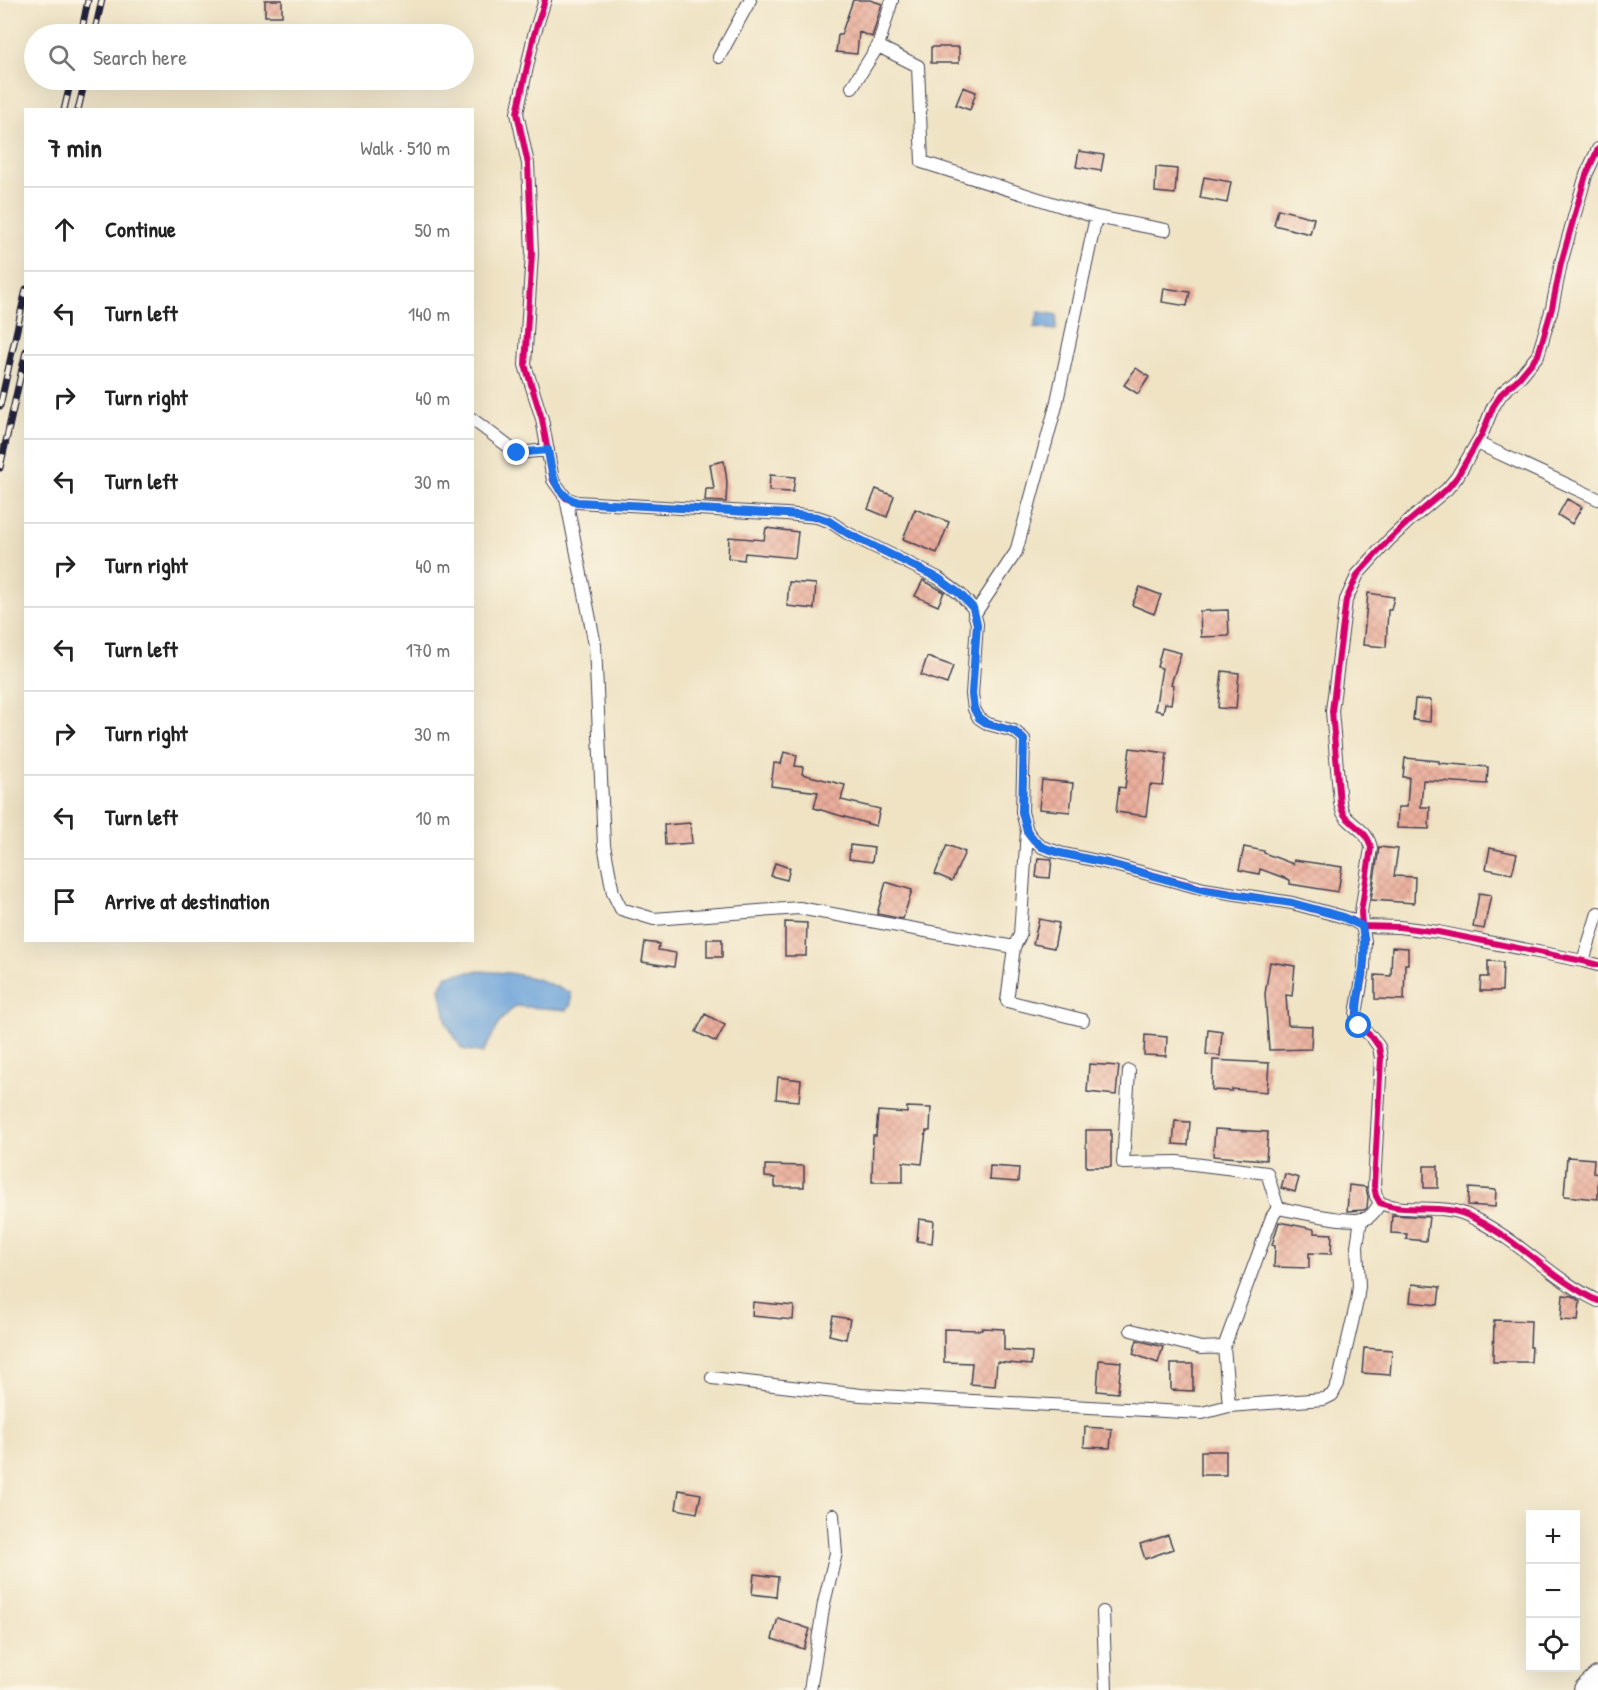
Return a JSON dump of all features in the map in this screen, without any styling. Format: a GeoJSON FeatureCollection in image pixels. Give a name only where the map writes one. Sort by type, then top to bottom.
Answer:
{"type":"FeatureCollection","features":[{"type":"Feature","properties":{"kind":"highway"},"geometry":{"type":"LineString","coordinates":[[1586,1690],[1598,1679]]}},
{"type":"Feature","properties":{"kind":"street"},"geometry":{"type":"LineString","coordinates":[[545,0],[534,34],[517,113],[528,164],[532,253],[525,365],[542,419],[553,480],[566,498],[595,645],[604,845],[613,893],[621,909],[654,919],[799,908],[1014,947]]}},
{"type":"Feature","properties":{"kind":"street"},"geometry":{"type":"LineString","coordinates":[[719,57],[750,0]]}},
{"type":"Feature","properties":{"kind":"street"},"geometry":{"type":"LineString","coordinates":[[852,87],[878,46],[892,0]]}},
{"type":"Feature","properties":{"kind":"street"},"geometry":{"type":"LineString","coordinates":[[878,46],[918,66],[922,162],[1096,217],[1165,230]]}},
{"type":"Feature","properties":{"kind":"street"},"geometry":{"type":"LineString","coordinates":[[1598,149],[1586,175],[1560,263],[1552,308],[1538,355],[1519,378],[1502,393],[1457,477],[1401,528],[1358,574],[1346,600],[1332,711],[1340,803],[1346,817],[1364,831],[1370,840],[1371,848],[1361,912],[1365,941],[1364,967],[1356,1014],[1359,1026],[1372,1037],[1379,1047],[1381,1058],[1374,1186],[1376,1196],[1380,1203],[1390,1207],[1450,1210],[1474,1218],[1510,1239],[1570,1287],[1598,1301]]}},
{"type":"Feature","properties":{"kind":"street"},"geometry":{"type":"LineString","coordinates":[[974,615],[1016,552],[1056,406],[1096,217]]}},
{"type":"Feature","properties":{"kind":"street"},"geometry":{"type":"LineString","coordinates":[[474,421],[517,453],[548,450]]}},
{"type":"Feature","properties":{"kind":"street"},"geometry":{"type":"LineString","coordinates":[[1477,443],[1598,499]]}},
{"type":"Feature","properties":{"kind":"street"},"geometry":{"type":"LineString","coordinates":[[566,498],[577,502],[817,517],[829,521],[847,533],[938,578],[960,594],[973,608],[977,624],[972,694],[974,709],[979,718],[988,724],[1014,731],[1024,740],[1022,812],[1027,831],[1020,935],[1014,947],[1007,1001],[1083,1020]]}},
{"type":"Feature","properties":{"kind":"street"},"geometry":{"type":"LineString","coordinates":[[1027,831],[1042,847],[1204,890],[1292,903],[1340,916],[1362,926],[1399,927],[1438,932],[1598,965]]}},
{"type":"Feature","properties":{"kind":"street"},"geometry":{"type":"LineString","coordinates":[[1583,961],[1598,913]]}},
{"type":"Feature","properties":{"kind":"street"},"geometry":{"type":"LineString","coordinates":[[1129,1071],[1123,1163],[1177,1162],[1267,1173],[1278,1209]]}},
{"type":"Feature","properties":{"kind":"street"},"geometry":{"type":"LineString","coordinates":[[1278,1209],[1361,1220],[1368,1217],[1380,1203]]}},
{"type":"Feature","properties":{"kind":"street"},"geometry":{"type":"LineString","coordinates":[[1229,1406],[1224,1347],[1272,1217],[1278,1209]]}},
{"type":"Feature","properties":{"kind":"street"},"geometry":{"type":"LineString","coordinates":[[712,1378],[861,1395],[1202,1413],[1229,1406],[1324,1399],[1335,1391],[1357,1301],[1359,1286],[1357,1246],[1361,1220]]}},
{"type":"Feature","properties":{"kind":"street"},"geometry":{"type":"LineString","coordinates":[[1131,1330],[1201,1348],[1224,1347]]}},
{"type":"Feature","properties":{"kind":"street"},"geometry":{"type":"LineString","coordinates":[[810,1690],[824,1603],[836,1553],[833,1515]]}},
{"type":"Feature","properties":{"kind":"street"},"geometry":{"type":"LineString","coordinates":[[1103,1612],[1106,1690]]}},
{"type":"Feature","properties":{"kind":"water"},"geometry":{"type":"Polygon","coordinates":[[[1039,312],[1057,315],[1056,330],[1034,328],[1039,312]]]}},
{"type":"Feature","properties":{"kind":"water"},"geometry":{"type":"Polygon","coordinates":[[[477,971],[509,973],[537,979],[571,993],[571,1004],[567,1010],[515,1006],[501,1020],[483,1053],[462,1049],[447,1024],[440,989],[447,975],[477,971]]]}},
{"type":"Feature","properties":{"kind":"building"},"geometry":{"type":"Polygon","coordinates":[[[265,0],[282,0],[282,16],[265,16],[265,0]]]}},
{"type":"Feature","properties":{"kind":"building"},"geometry":{"type":"Polygon","coordinates":[[[853,0],[870,0],[882,4],[872,37],[859,32],[857,54],[836,52],[838,35],[841,35],[853,0]]]}},
{"type":"Feature","properties":{"kind":"building"},"geometry":{"type":"Polygon","coordinates":[[[931,47],[959,47],[959,63],[931,63],[931,47]]]}},
{"type":"Feature","properties":{"kind":"building"},"geometry":{"type":"Polygon","coordinates":[[[963,87],[976,92],[970,110],[956,105],[963,87]]]}},
{"type":"Feature","properties":{"kind":"building"},"geometry":{"type":"Polygon","coordinates":[[[1079,151],[1104,155],[1101,171],[1076,167],[1079,151]]]}},
{"type":"Feature","properties":{"kind":"building"},"geometry":{"type":"Polygon","coordinates":[[[1156,167],[1177,169],[1175,194],[1155,192],[1156,167]]]}},
{"type":"Feature","properties":{"kind":"building"},"geometry":{"type":"Polygon","coordinates":[[[1204,177],[1231,182],[1227,203],[1200,198],[1204,177]]]}},
{"type":"Feature","properties":{"kind":"building"},"geometry":{"type":"Polygon","coordinates":[[[1278,209],[1314,218],[1310,234],[1274,225],[1278,209]]]}},
{"type":"Feature","properties":{"kind":"building"},"geometry":{"type":"Polygon","coordinates":[[[1164,288],[1190,292],[1187,306],[1162,302],[1164,288]]]}},
{"type":"Feature","properties":{"kind":"building"},"geometry":{"type":"Polygon","coordinates":[[[1136,368],[1149,377],[1138,394],[1124,385],[1136,368]]]}},
{"type":"Feature","properties":{"kind":"building"},"geometry":{"type":"Polygon","coordinates":[[[724,461],[727,482],[726,502],[705,501],[706,489],[714,489],[710,464],[724,461]]]}},
{"type":"Feature","properties":{"kind":"building"},"geometry":{"type":"Polygon","coordinates":[[[770,475],[795,477],[793,492],[769,491],[770,475]]]}},
{"type":"Feature","properties":{"kind":"building"},"geometry":{"type":"Polygon","coordinates":[[[876,489],[894,496],[887,517],[868,509],[876,489]]]}},
{"type":"Feature","properties":{"kind":"building"},"geometry":{"type":"Polygon","coordinates":[[[1567,499],[1582,507],[1572,524],[1558,515],[1567,499]]]}},
{"type":"Feature","properties":{"kind":"building"},"geometry":{"type":"Polygon","coordinates":[[[915,509],[949,522],[937,553],[903,539],[915,509]]]}},
{"type":"Feature","properties":{"kind":"building"},"geometry":{"type":"Polygon","coordinates":[[[766,528],[798,532],[795,558],[745,553],[744,560],[728,558],[729,537],[764,540],[766,528]]]}},
{"type":"Feature","properties":{"kind":"building"},"geometry":{"type":"Polygon","coordinates":[[[923,580],[944,592],[938,606],[915,596],[923,580]]]}},
{"type":"Feature","properties":{"kind":"building"},"geometry":{"type":"Polygon","coordinates":[[[789,582],[816,584],[814,609],[787,606],[789,582]]]}},
{"type":"Feature","properties":{"kind":"building"},"geometry":{"type":"Polygon","coordinates":[[[1140,587],[1161,595],[1154,614],[1132,605],[1140,587]]]}},
{"type":"Feature","properties":{"kind":"building"},"geometry":{"type":"Polygon","coordinates":[[[1368,593],[1394,597],[1391,610],[1388,610],[1386,647],[1363,645],[1368,593]]]}},
{"type":"Feature","properties":{"kind":"building"},"geometry":{"type":"Polygon","coordinates":[[[1228,610],[1229,636],[1201,637],[1200,611],[1228,610]]]}},
{"type":"Feature","properties":{"kind":"building"},"geometry":{"type":"Polygon","coordinates":[[[1162,648],[1181,653],[1171,684],[1174,685],[1171,704],[1165,703],[1163,712],[1155,710],[1162,668],[1157,667],[1162,648]]]}},
{"type":"Feature","properties":{"kind":"building"},"geometry":{"type":"Polygon","coordinates":[[[927,657],[953,666],[947,684],[921,675],[927,657]]]}},
{"type":"Feature","properties":{"kind":"building"},"geometry":{"type":"Polygon","coordinates":[[[1222,671],[1239,673],[1236,709],[1218,708],[1222,671]]]}},
{"type":"Feature","properties":{"kind":"building"},"geometry":{"type":"Polygon","coordinates":[[[1415,699],[1431,700],[1430,722],[1413,720],[1415,699]]]}},
{"type":"Feature","properties":{"kind":"building"},"geometry":{"type":"Polygon","coordinates":[[[1130,748],[1167,753],[1163,786],[1150,785],[1146,816],[1116,812],[1119,787],[1125,788],[1130,748]]]}},
{"type":"Feature","properties":{"kind":"building"},"geometry":{"type":"Polygon","coordinates":[[[784,752],[797,755],[795,766],[803,767],[802,774],[845,785],[841,800],[880,809],[876,826],[814,808],[818,792],[771,786],[774,763],[781,764],[784,752]]]}},
{"type":"Feature","properties":{"kind":"building"},"geometry":{"type":"Polygon","coordinates":[[[1405,758],[1488,767],[1487,784],[1423,780],[1421,807],[1430,807],[1429,829],[1397,828],[1398,807],[1407,807],[1409,777],[1403,777],[1405,758]]]}},
{"type":"Feature","properties":{"kind":"building"},"geometry":{"type":"Polygon","coordinates":[[[1042,780],[1073,783],[1070,812],[1039,809],[1042,780]]]}},
{"type":"Feature","properties":{"kind":"building"},"geometry":{"type":"Polygon","coordinates":[[[690,823],[692,843],[665,845],[664,825],[690,823]]]}},
{"type":"Feature","properties":{"kind":"building"},"geometry":{"type":"Polygon","coordinates":[[[850,845],[874,848],[872,862],[849,859],[850,845]]]}},
{"type":"Feature","properties":{"kind":"building"},"geometry":{"type":"Polygon","coordinates":[[[947,845],[965,852],[952,881],[935,874],[947,845]]]}},
{"type":"Feature","properties":{"kind":"building"},"geometry":{"type":"Polygon","coordinates":[[[1244,847],[1264,851],[1264,853],[1293,864],[1294,860],[1342,867],[1338,892],[1290,884],[1290,880],[1260,869],[1259,874],[1239,870],[1244,847]]]}},
{"type":"Feature","properties":{"kind":"building"},"geometry":{"type":"Polygon","coordinates":[[[1379,847],[1398,849],[1394,876],[1415,877],[1414,903],[1371,900],[1379,847]]]}},
{"type":"Feature","properties":{"kind":"building"},"geometry":{"type":"Polygon","coordinates":[[[1490,848],[1517,854],[1512,874],[1486,869],[1490,848]]]}},
{"type":"Feature","properties":{"kind":"building"},"geometry":{"type":"Polygon","coordinates":[[[1038,858],[1052,859],[1050,878],[1036,877],[1038,858]]]}},
{"type":"Feature","properties":{"kind":"building"},"geometry":{"type":"Polygon","coordinates":[[[775,863],[790,868],[787,880],[771,876],[775,863]]]}},
{"type":"Feature","properties":{"kind":"building"},"geometry":{"type":"Polygon","coordinates":[[[886,882],[912,890],[903,919],[877,914],[886,882]]]}},
{"type":"Feature","properties":{"kind":"building"},"geometry":{"type":"Polygon","coordinates":[[[1479,893],[1491,895],[1484,929],[1473,927],[1479,893]]]}},
{"type":"Feature","properties":{"kind":"building"},"geometry":{"type":"Polygon","coordinates":[[[1039,919],[1059,923],[1054,948],[1033,944],[1039,919]]]}},
{"type":"Feature","properties":{"kind":"building"},"geometry":{"type":"Polygon","coordinates":[[[785,922],[807,923],[806,956],[785,956],[785,922]]]}},
{"type":"Feature","properties":{"kind":"building"},"geometry":{"type":"Polygon","coordinates":[[[707,939],[722,939],[722,957],[707,957],[707,939]]]}},
{"type":"Feature","properties":{"kind":"building"},"geometry":{"type":"Polygon","coordinates":[[[645,942],[659,944],[658,950],[676,953],[674,967],[642,962],[645,942]]]}},
{"type":"Feature","properties":{"kind":"building"},"geometry":{"type":"Polygon","coordinates":[[[1392,947],[1408,948],[1404,1000],[1375,999],[1375,975],[1391,976],[1392,947]]]}},
{"type":"Feature","properties":{"kind":"building"},"geometry":{"type":"Polygon","coordinates":[[[1488,961],[1503,962],[1502,991],[1480,991],[1481,977],[1488,977],[1488,961]]]}},
{"type":"Feature","properties":{"kind":"building"},"geometry":{"type":"Polygon","coordinates":[[[1270,962],[1295,966],[1292,996],[1286,995],[1288,1025],[1312,1026],[1311,1049],[1269,1050],[1265,994],[1270,962]]]}},
{"type":"Feature","properties":{"kind":"building"},"geometry":{"type":"Polygon","coordinates":[[[705,1014],[725,1025],[716,1042],[696,1032],[705,1014]]]}},
{"type":"Feature","properties":{"kind":"building"},"geometry":{"type":"Polygon","coordinates":[[[1208,1029],[1222,1031],[1220,1056],[1206,1054],[1208,1029]]]}},
{"type":"Feature","properties":{"kind":"building"},"geometry":{"type":"Polygon","coordinates":[[[1145,1035],[1167,1037],[1166,1056],[1144,1055],[1145,1035]]]}},
{"type":"Feature","properties":{"kind":"building"},"geometry":{"type":"Polygon","coordinates":[[[1213,1060],[1269,1063],[1267,1092],[1212,1090],[1213,1060]]]}},
{"type":"Feature","properties":{"kind":"building"},"geometry":{"type":"Polygon","coordinates":[[[1089,1064],[1119,1066],[1116,1095],[1087,1092],[1089,1064]]]}},
{"type":"Feature","properties":{"kind":"building"},"geometry":{"type":"Polygon","coordinates":[[[778,1077],[801,1080],[799,1101],[776,1099],[778,1077]]]}},
{"type":"Feature","properties":{"kind":"building"},"geometry":{"type":"Polygon","coordinates":[[[907,1107],[931,1108],[930,1131],[926,1131],[922,1164],[903,1162],[903,1182],[872,1182],[873,1136],[876,1136],[878,1111],[907,1113],[907,1107]]]}},
{"type":"Feature","properties":{"kind":"building"},"geometry":{"type":"Polygon","coordinates":[[[1175,1121],[1190,1122],[1188,1145],[1173,1144],[1175,1121]]]}},
{"type":"Feature","properties":{"kind":"building"},"geometry":{"type":"Polygon","coordinates":[[[1215,1129],[1268,1132],[1266,1160],[1213,1156],[1215,1129]]]}},
{"type":"Feature","properties":{"kind":"building"},"geometry":{"type":"Polygon","coordinates":[[[1086,1130],[1111,1130],[1111,1167],[1086,1167],[1086,1130]]]}},
{"type":"Feature","properties":{"kind":"building"},"geometry":{"type":"Polygon","coordinates":[[[1567,1157],[1594,1159],[1593,1173],[1598,1174],[1598,1199],[1564,1196],[1567,1157]]]}},
{"type":"Feature","properties":{"kind":"building"},"geometry":{"type":"Polygon","coordinates":[[[765,1165],[804,1166],[804,1187],[775,1187],[775,1178],[765,1177],[765,1165]]]}},
{"type":"Feature","properties":{"kind":"building"},"geometry":{"type":"Polygon","coordinates":[[[990,1166],[1019,1168],[1018,1182],[989,1180],[990,1166]]]}},
{"type":"Feature","properties":{"kind":"building"},"geometry":{"type":"Polygon","coordinates":[[[1424,1166],[1438,1166],[1438,1188],[1424,1188],[1424,1166]]]}},
{"type":"Feature","properties":{"kind":"building"},"geometry":{"type":"Polygon","coordinates":[[[1285,1174],[1299,1178],[1295,1192],[1281,1188],[1285,1174]]]}},
{"type":"Feature","properties":{"kind":"building"},"geometry":{"type":"Polygon","coordinates":[[[1349,1185],[1366,1187],[1367,1208],[1347,1211],[1349,1185]]]}},
{"type":"Feature","properties":{"kind":"building"},"geometry":{"type":"Polygon","coordinates":[[[1469,1188],[1496,1190],[1495,1207],[1468,1205],[1469,1188]]]}},
{"type":"Feature","properties":{"kind":"building"},"geometry":{"type":"Polygon","coordinates":[[[1392,1215],[1429,1217],[1426,1241],[1406,1239],[1407,1234],[1391,1233],[1392,1215]]]}},
{"type":"Feature","properties":{"kind":"building"},"geometry":{"type":"Polygon","coordinates":[[[919,1219],[934,1221],[932,1243],[917,1241],[919,1219]]]}},
{"type":"Feature","properties":{"kind":"building"},"geometry":{"type":"Polygon","coordinates":[[[1279,1222],[1314,1229],[1314,1233],[1332,1234],[1331,1254],[1309,1253],[1309,1268],[1274,1267],[1275,1246],[1272,1245],[1279,1222]]]}},
{"type":"Feature","properties":{"kind":"building"},"geometry":{"type":"Polygon","coordinates":[[[1412,1284],[1440,1287],[1438,1305],[1410,1302],[1412,1284]]]}},
{"type":"Feature","properties":{"kind":"building"},"geometry":{"type":"Polygon","coordinates":[[[1563,1295],[1573,1296],[1580,1301],[1578,1321],[1561,1320],[1563,1295]]]}},
{"type":"Feature","properties":{"kind":"building"},"geometry":{"type":"Polygon","coordinates":[[[753,1302],[794,1306],[793,1320],[752,1316],[753,1302]]]}},
{"type":"Feature","properties":{"kind":"building"},"geometry":{"type":"Polygon","coordinates":[[[833,1316],[850,1319],[846,1339],[829,1335],[833,1316]]]}},
{"type":"Feature","properties":{"kind":"building"},"geometry":{"type":"Polygon","coordinates":[[[1494,1320],[1531,1321],[1531,1362],[1493,1362],[1494,1320]]]}},
{"type":"Feature","properties":{"kind":"building"},"geometry":{"type":"Polygon","coordinates":[[[982,1328],[1004,1329],[1004,1350],[1032,1352],[1031,1365],[997,1362],[995,1386],[970,1384],[972,1363],[944,1362],[944,1329],[982,1330],[982,1328]]]}},
{"type":"Feature","properties":{"kind":"building"},"geometry":{"type":"Polygon","coordinates":[[[1137,1340],[1163,1347],[1158,1363],[1133,1354],[1137,1340]]]}},
{"type":"Feature","properties":{"kind":"building"},"geometry":{"type":"Polygon","coordinates":[[[1364,1348],[1392,1350],[1390,1375],[1362,1373],[1364,1348]]]}},
{"type":"Feature","properties":{"kind":"building"},"geometry":{"type":"Polygon","coordinates":[[[1099,1360],[1121,1362],[1118,1393],[1097,1391],[1099,1360]]]}},
{"type":"Feature","properties":{"kind":"building"},"geometry":{"type":"Polygon","coordinates":[[[1171,1364],[1193,1364],[1193,1391],[1171,1390],[1171,1364]]]}},
{"type":"Feature","properties":{"kind":"building"},"geometry":{"type":"Polygon","coordinates":[[[1085,1427],[1112,1429],[1110,1448],[1084,1447],[1085,1427]]]}},
{"type":"Feature","properties":{"kind":"building"},"geometry":{"type":"Polygon","coordinates":[[[1201,1451],[1226,1451],[1226,1475],[1201,1475],[1201,1451]]]}},
{"type":"Feature","properties":{"kind":"building"},"geometry":{"type":"Polygon","coordinates":[[[679,1490],[701,1494],[697,1513],[676,1509],[679,1490]]]}},
{"type":"Feature","properties":{"kind":"building"},"geometry":{"type":"Polygon","coordinates":[[[1168,1535],[1173,1549],[1145,1559],[1140,1544],[1168,1535]]]}},
{"type":"Feature","properties":{"kind":"building"},"geometry":{"type":"Polygon","coordinates":[[[754,1574],[778,1577],[776,1597],[752,1594],[754,1574]]]}},
{"type":"Feature","properties":{"kind":"building"},"geometry":{"type":"Polygon","coordinates":[[[778,1618],[810,1629],[804,1649],[772,1639],[778,1618]]]}},
{"type":"Feature","properties":{"kind":"railway"},"geometry":{"type":"LineString","coordinates":[[83,24],[88,0]]}},
{"type":"Feature","properties":{"kind":"railway"},"geometry":{"type":"LineString","coordinates":[[96,24],[102,0]]}},
{"type":"Feature","properties":{"kind":"railway"},"geometry":{"type":"LineString","coordinates":[[64,108],[69,90]]}},
{"type":"Feature","properties":{"kind":"railway"},"geometry":{"type":"LineString","coordinates":[[78,108],[83,90]]}},
{"type":"Feature","properties":{"kind":"railway"},"geometry":{"type":"LineString","coordinates":[[0,406],[24,298]]}},
{"type":"Feature","properties":{"kind":"railway"},"geometry":{"type":"LineString","coordinates":[[0,468],[24,360]]}},
{"type":"Feature","properties":{"kind":"cycle path"},"geometry":{"type":"LineString","coordinates":[[545,0],[534,35],[517,113],[528,164],[532,253],[525,365],[542,419],[553,480],[566,498],[577,502],[817,517],[829,521],[847,533],[938,578],[960,594],[973,608],[977,624],[972,694],[974,709],[979,718],[988,724],[1014,731],[1024,739],[1022,812],[1027,831],[1034,840],[1042,847],[1060,853],[1204,889],[1292,903],[1340,916],[1362,926],[1365,941],[1364,967],[1356,1014],[1359,1026],[1372,1037],[1379,1047],[1381,1058],[1374,1186],[1380,1203],[1405,1208],[1449,1210],[1469,1216],[1492,1228],[1566,1283],[1598,1301]]}},
{"type":"Feature","properties":{"kind":"cycle path"},"geometry":{"type":"LineString","coordinates":[[1598,149],[1586,175],[1538,355],[1519,378],[1502,393],[1457,477],[1447,489],[1388,541],[1358,574],[1346,600],[1332,711],[1341,809],[1364,834],[1371,848],[1361,912],[1362,926],[1399,927],[1438,932],[1598,965]]}},
{"type":"Feature","properties":{"kind":"route"},"geometry":{"type":"LineString","coordinates":[[517,453],[548,450],[553,480],[566,498],[577,502],[817,517],[829,521],[847,533],[938,578],[960,594],[973,608],[977,624],[972,694],[974,709],[979,718],[988,724],[1014,731],[1024,740],[1022,812],[1027,831],[1034,840],[1042,847],[1060,853],[1107,863],[1204,890],[1292,903],[1352,920],[1362,926],[1365,941],[1364,967],[1356,1014],[1359,1026]]}}]}
